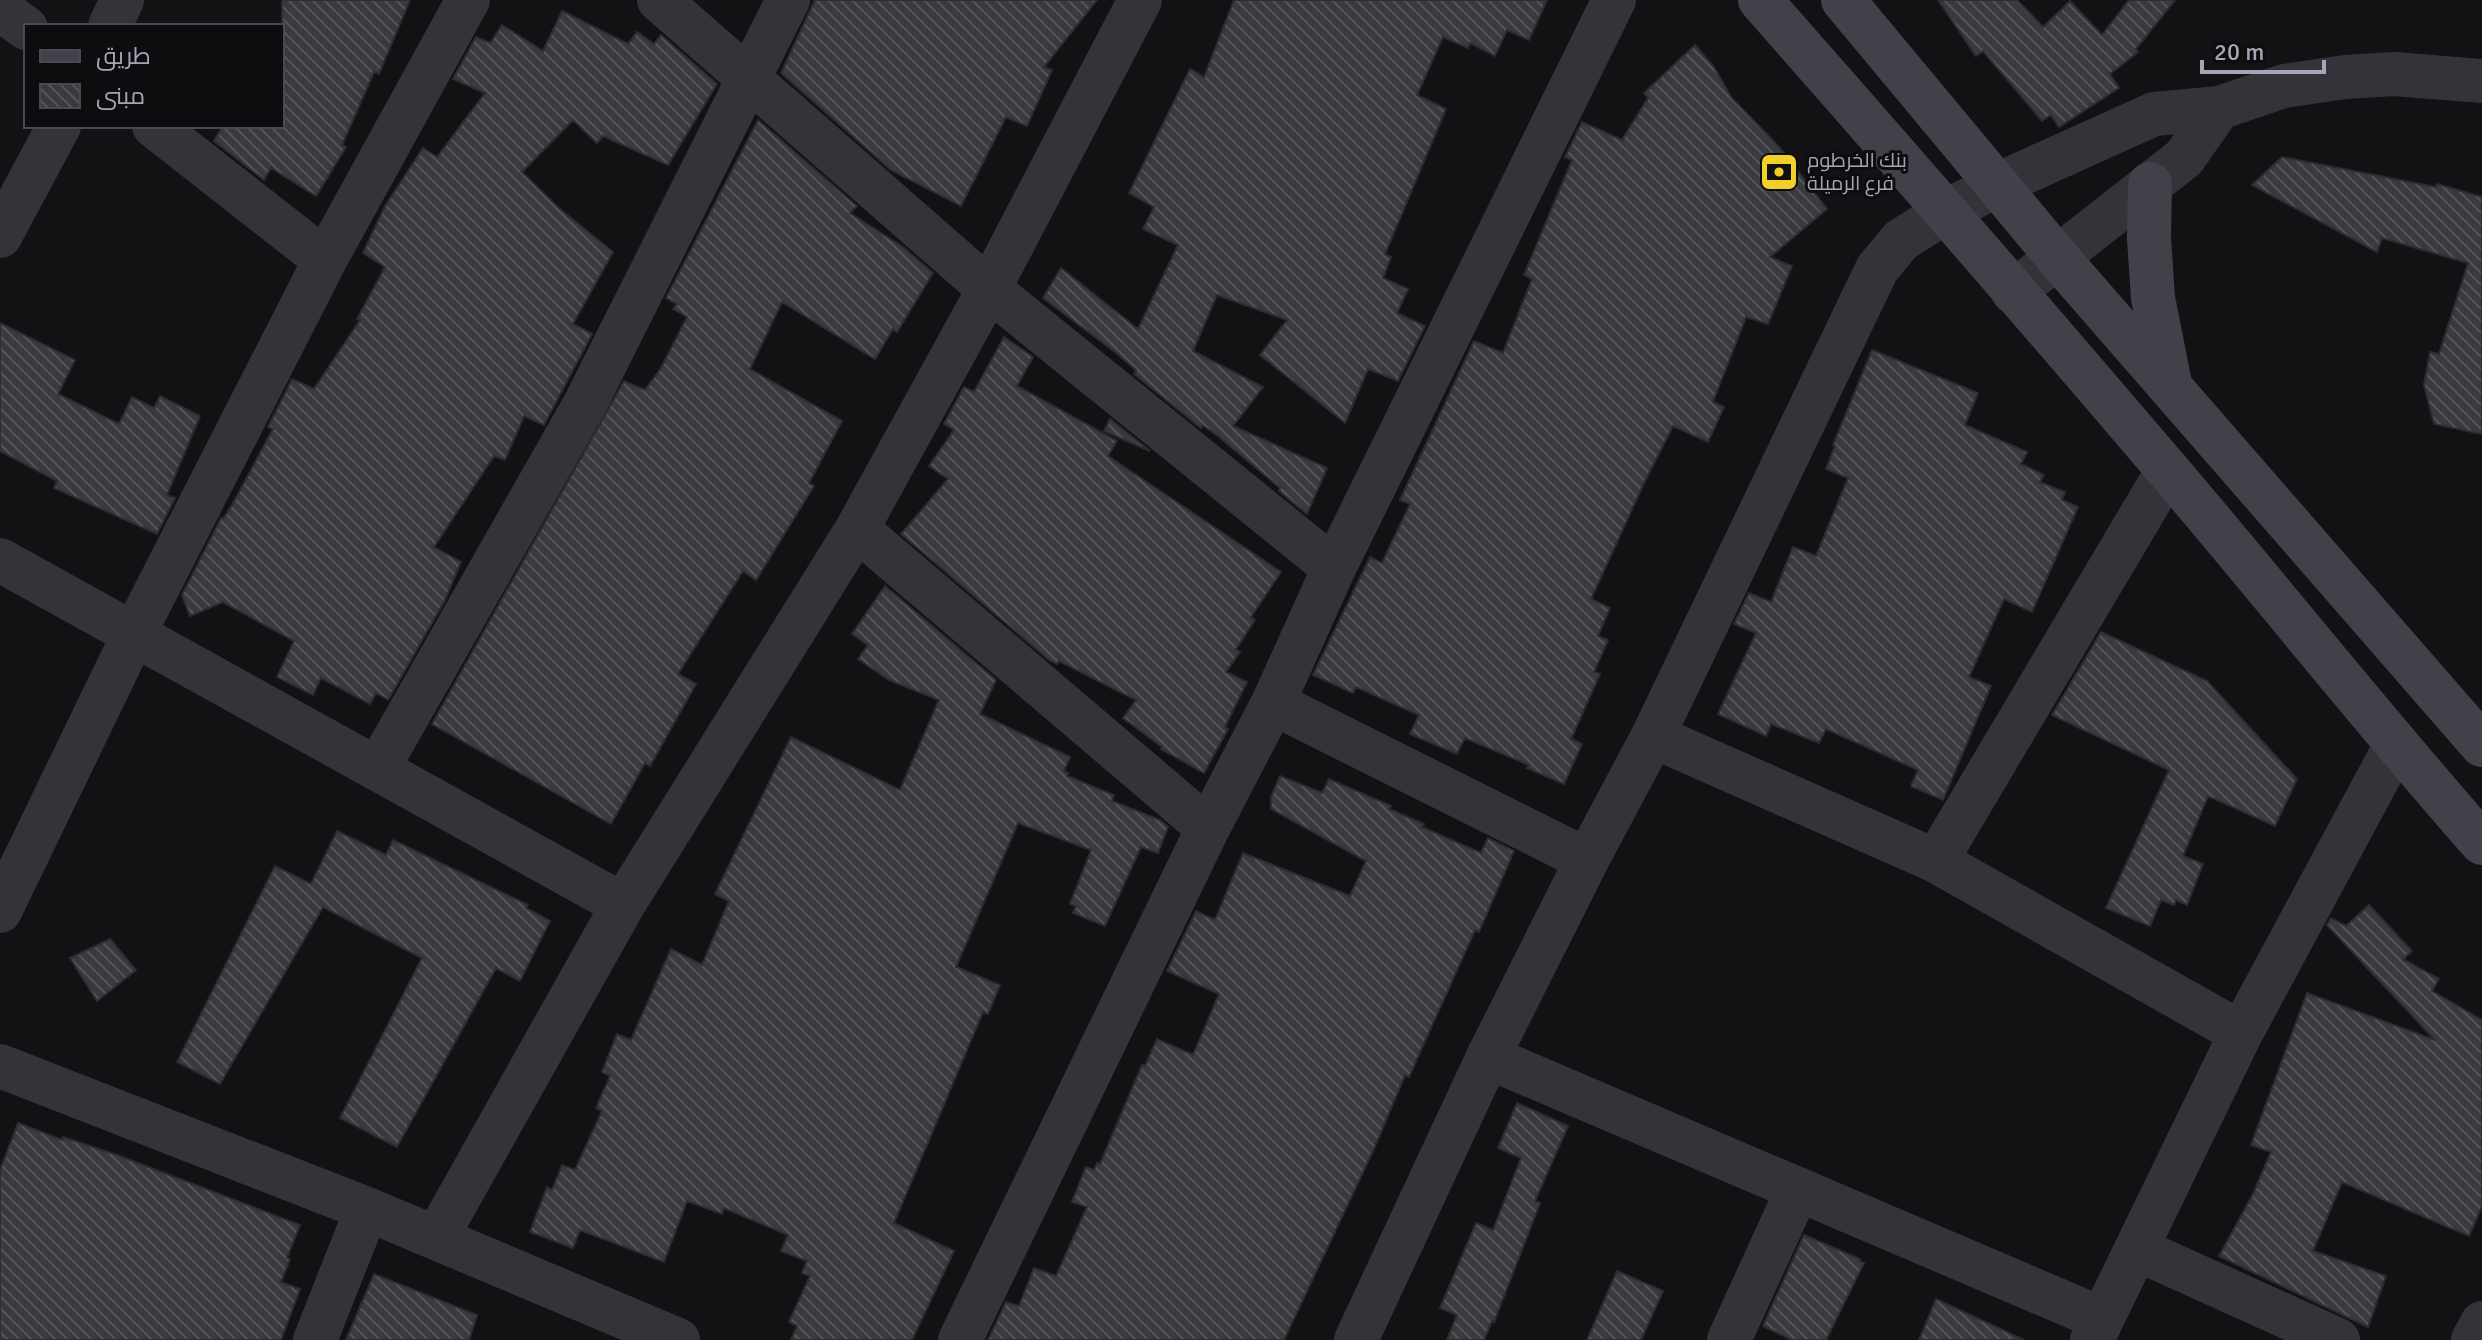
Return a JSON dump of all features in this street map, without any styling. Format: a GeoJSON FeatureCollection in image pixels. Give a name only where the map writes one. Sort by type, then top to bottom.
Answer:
{"type":"FeatureCollection","features":[{"type":"Feature","properties":{"kind":"main road"},"geometry":{"type":"LineString","coordinates":[[1760,0],[1947,211],[2482,843]]}},
{"type":"Feature","properties":{"kind":"main road"},"geometry":{"type":"LineString","coordinates":[[1843,0],[2057,257],[2482,745]]}},
{"type":"Feature","properties":{"kind":"main road"},"geometry":{"type":"LineString","coordinates":[[2150,184],[2149,238],[2153,298],[2170,386]]}},
{"type":"Feature","properties":{"kind":"street"},"geometry":{"type":"LineString","coordinates":[[111,24],[122,0]]}},
{"type":"Feature","properties":{"kind":"street"},"geometry":{"type":"LineString","coordinates":[[0,911],[134,634],[325,260],[468,0]]}},
{"type":"Feature","properties":{"kind":"street"},"geometry":{"type":"LineString","coordinates":[[659,0],[989,289],[1334,568]]}},
{"type":"Feature","properties":{"kind":"street"},"geometry":{"type":"LineString","coordinates":[[378,768],[586,402],[788,0]]}},
{"type":"Feature","properties":{"kind":"street"},"geometry":{"type":"LineString","coordinates":[[960,1340],[1208,828],[1273,703],[1334,568],[1614,0]]}},
{"type":"Feature","properties":{"kind":"street"},"geometry":{"type":"LineString","coordinates":[[436,1238],[623,905],[857,529],[989,289],[1135,2]]}},
{"type":"Feature","properties":{"kind":"street"},"geometry":{"type":"LineString","coordinates":[[0,9],[24,27]]}},
{"type":"Feature","properties":{"kind":"street"},"geometry":{"type":"LineString","coordinates":[[1356,1340],[1488,1057],[1653,736],[1877,269],[1901,240],[1997,185],[2154,114],[2219,108],[2284,86],[2345,77],[2394,74],[2482,81]]}},
{"type":"Feature","properties":{"kind":"street"},"geometry":{"type":"LineString","coordinates":[[2013,292],[2184,158],[2219,108]]}},
{"type":"Feature","properties":{"kind":"street"},"geometry":{"type":"LineString","coordinates":[[0,236],[58,128]]}},
{"type":"Feature","properties":{"kind":"street"},"geometry":{"type":"LineString","coordinates":[[157,128],[325,260]]}},
{"type":"Feature","properties":{"kind":"street"},"geometry":{"type":"LineString","coordinates":[[1936,861],[2168,470]]}},
{"type":"Feature","properties":{"kind":"street"},"geometry":{"type":"LineString","coordinates":[[857,529],[1208,828]]}},
{"type":"Feature","properties":{"kind":"street"},"geometry":{"type":"LineString","coordinates":[[0,560],[623,905]]}},
{"type":"Feature","properties":{"kind":"street"},"geometry":{"type":"LineString","coordinates":[[1273,703],[1587,860]]}},
{"type":"Feature","properties":{"kind":"street"},"geometry":{"type":"LineString","coordinates":[[1653,736],[1936,861],[2241,1033]]}},
{"type":"Feature","properties":{"kind":"street"},"geometry":{"type":"LineString","coordinates":[[1488,1057],[1798,1189],[2097,1330],[2241,1033],[2396,745]]}},
{"type":"Feature","properties":{"kind":"street"},"geometry":{"type":"LineString","coordinates":[[0,1066],[367,1209],[678,1340]]}},
{"type":"Feature","properties":{"kind":"street"},"geometry":{"type":"LineString","coordinates":[[1729,1340],[1798,1189]]}},
{"type":"Feature","properties":{"kind":"street"},"geometry":{"type":"LineString","coordinates":[[315,1340],[367,1209]]}},
{"type":"Feature","properties":{"kind":"street"},"geometry":{"type":"LineString","coordinates":[[2137,1249],[2338,1340]]}},
{"type":"Feature","properties":{"kind":"street"},"geometry":{"type":"LineString","coordinates":[[2473,1340],[2482,1323]]}},
{"type":"Feature","properties":{"kind":"building"},"geometry":{"type":"Polygon","coordinates":[[[282,0],[410,0],[379,74],[374,72],[342,145],[346,147],[316,196],[271,168],[264,180],[214,141],[222,128],[284,128],[282,0]]]}},
{"type":"Feature","properties":{"kind":"building"},"geometry":{"type":"Polygon","coordinates":[[[815,0],[1097,0],[1044,67],[1052,70],[1027,126],[1006,117],[961,206],[891,170],[781,73],[815,0]]]}},
{"type":"Feature","properties":{"kind":"building"},"geometry":{"type":"Polygon","coordinates":[[[1234,0],[1547,0],[1529,40],[1507,30],[1495,56],[1470,43],[1468,48],[1443,37],[1417,95],[1446,109],[1385,254],[1391,257],[1383,278],[1408,289],[1397,313],[1425,326],[1398,381],[1368,369],[1345,423],[1260,355],[1287,320],[1217,295],[1193,351],[1263,387],[1233,426],[1327,468],[1307,514],[1218,436],[1202,425],[1201,428],[1134,374],[1136,370],[1115,352],[1043,298],[1061,268],[1138,329],[1178,245],[1143,229],[1154,207],[1129,193],[1190,69],[1204,77],[1234,0]]]}},
{"type":"Feature","properties":{"kind":"building"},"geometry":{"type":"Polygon","coordinates":[[[1938,0],[2017,0],[2043,27],[2070,1],[2102,35],[2129,0],[2175,0],[2136,49],[2138,52],[2110,74],[2119,88],[2059,127],[2051,115],[2042,121],[1983,51],[1976,56],[1938,0]]]}},
{"type":"Feature","properties":{"kind":"building"},"geometry":{"type":"Polygon","coordinates":[[[562,11],[628,44],[637,32],[654,44],[661,35],[717,84],[668,165],[603,136],[597,143],[573,120],[522,172],[560,209],[613,252],[573,324],[592,334],[544,425],[524,416],[505,460],[494,456],[434,547],[461,562],[445,600],[388,700],[376,693],[370,704],[321,678],[313,695],[277,677],[294,641],[223,602],[190,616],[182,595],[221,518],[232,505],[273,429],[268,427],[292,379],[314,389],[360,320],[357,319],[385,267],[363,253],[385,206],[423,148],[437,157],[485,93],[453,79],[476,37],[490,43],[502,25],[543,51],[562,11]]]}},
{"type":"Feature","properties":{"kind":"building"},"geometry":{"type":"Polygon","coordinates":[[[1695,45],[1714,67],[1731,97],[1779,147],[1827,209],[1770,257],[1792,266],[1768,324],[1746,317],[1713,402],[1724,407],[1708,442],[1673,426],[1644,483],[1591,599],[1610,608],[1598,636],[1608,640],[1594,672],[1600,674],[1571,739],[1582,744],[1564,784],[1527,768],[1529,765],[1465,738],[1457,754],[1410,734],[1419,715],[1356,687],[1353,693],[1313,675],[1370,557],[1382,563],[1410,504],[1400,500],[1474,341],[1503,353],[1532,279],[1524,275],[1572,160],[1565,157],[1582,122],[1622,140],[1648,98],[1644,93],[1695,45]]]}},
{"type":"Feature","properties":{"kind":"building"},"geometry":{"type":"Polygon","coordinates":[[[758,120],[857,206],[850,213],[903,247],[933,273],[897,332],[893,329],[875,359],[782,302],[750,369],[842,421],[809,483],[814,486],[756,580],[743,571],[678,674],[696,684],[650,766],[645,763],[611,824],[432,724],[624,381],[645,390],[661,368],[687,317],[673,309],[677,304],[666,298],[758,120]]]}},
{"type":"Feature","properties":{"kind":"building"},"geometry":{"type":"Polygon","coordinates":[[[2282,157],[2436,187],[2437,184],[2482,197],[2482,434],[2434,424],[2424,385],[2430,352],[2439,354],[2468,263],[2382,238],[2377,252],[2252,185],[2282,157]]]}},
{"type":"Feature","properties":{"kind":"building"},"geometry":{"type":"Polygon","coordinates":[[[0,323],[75,360],[58,394],[119,424],[132,397],[154,408],[160,396],[200,416],[167,495],[175,498],[157,534],[54,488],[57,481],[0,451],[0,323]]]}},
{"type":"Feature","properties":{"kind":"building"},"geometry":{"type":"Polygon","coordinates":[[[1004,337],[1033,357],[1017,386],[1117,441],[1108,456],[1281,572],[1251,617],[1255,620],[1236,649],[1240,652],[1226,672],[1247,682],[1225,727],[1228,729],[1204,773],[1161,749],[1123,718],[1136,700],[1059,661],[1057,664],[1048,659],[901,534],[948,479],[929,466],[954,430],[944,424],[964,387],[974,392],[1004,337]]]}},
{"type":"Feature","properties":{"kind":"building"},"geometry":{"type":"Polygon","coordinates":[[[1872,350],[1978,393],[1965,425],[2027,452],[2021,464],[2044,475],[2040,482],[2065,492],[2062,500],[2078,507],[2032,612],[2004,599],[1969,677],[1991,686],[1943,800],[1911,786],[1918,770],[1826,729],[1819,743],[1771,724],[1766,736],[1718,714],[1756,633],[1734,624],[1749,593],[1771,602],[1793,547],[1816,556],[1848,478],[1826,469],[1872,350]]]}},
{"type":"Feature","properties":{"kind":"building"},"geometry":{"type":"Polygon","coordinates":[[[1110,419],[1150,451],[1104,431],[1110,419]]]}},
{"type":"Feature","properties":{"kind":"building"},"geometry":{"type":"Polygon","coordinates":[[[885,586],[996,680],[980,714],[1070,757],[1064,771],[1068,773],[1067,776],[1114,795],[1112,801],[1160,820],[1168,827],[1158,853],[1141,847],[1105,926],[1073,913],[1076,906],[1070,904],[1091,850],[1018,823],[956,967],[1000,985],[988,1014],[983,1012],[894,1223],[954,1251],[912,1340],[791,1340],[797,1326],[789,1322],[810,1276],[802,1273],[807,1261],[781,1251],[788,1235],[724,1208],[722,1214],[687,1201],[664,1262],[580,1230],[573,1248],[530,1232],[547,1187],[552,1190],[562,1165],[575,1170],[602,1111],[596,1108],[610,1076],[602,1072],[617,1034],[631,1040],[671,949],[702,965],[729,901],[715,894],[791,737],[900,790],[939,700],[889,680],[858,659],[868,645],[852,634],[885,586]]]}},
{"type":"Feature","properties":{"kind":"building"},"geometry":{"type":"Polygon","coordinates":[[[2101,632],[2207,681],[2297,779],[2275,826],[2208,796],[2183,856],[2203,864],[2187,905],[2176,900],[2174,905],[2161,900],[2150,926],[2106,908],[2169,770],[2052,715],[2101,632]]]}},
{"type":"Feature","properties":{"kind":"building"},"geometry":{"type":"Polygon","coordinates":[[[1280,776],[1322,793],[1329,779],[1391,806],[1389,809],[1424,824],[1422,827],[1481,853],[1488,838],[1514,851],[1409,1077],[1405,1075],[1373,1151],[1284,1340],[988,1340],[1006,1302],[1019,1306],[1034,1268],[1056,1276],[1087,1207],[1072,1202],[1086,1167],[1094,1170],[1097,1163],[1100,1164],[1142,1065],[1145,1066],[1157,1039],[1193,1055],[1219,994],[1167,971],[1196,911],[1215,920],[1243,853],[1350,896],[1366,861],[1271,809],[1271,797],[1280,776]]]}},
{"type":"Feature","properties":{"kind":"building"},"geometry":{"type":"Polygon","coordinates":[[[337,831],[386,855],[393,840],[528,905],[526,908],[550,921],[520,981],[496,968],[397,1147],[340,1118],[422,958],[323,907],[220,1084],[177,1062],[275,866],[311,884],[337,831]]]}},
{"type":"Feature","properties":{"kind":"building"},"geometry":{"type":"Polygon","coordinates":[[[2369,905],[2412,951],[2403,959],[2439,979],[2432,991],[2482,1020],[2482,1206],[2469,1236],[2342,1182],[2313,1251],[2386,1276],[2368,1327],[2219,1256],[2253,1194],[2271,1152],[2251,1145],[2307,993],[2435,1040],[2327,925],[2331,918],[2346,926],[2369,905]]]}},
{"type":"Feature","properties":{"kind":"building"},"geometry":{"type":"Polygon","coordinates":[[[110,939],[136,970],[97,1001],[70,958],[110,939]]]}},
{"type":"Feature","properties":{"kind":"building"},"geometry":{"type":"Polygon","coordinates":[[[1517,1103],[1568,1126],[1535,1201],[1540,1203],[1494,1322],[1484,1340],[1447,1340],[1457,1315],[1440,1308],[1476,1223],[1493,1230],[1521,1158],[1498,1148],[1517,1103]]]}},
{"type":"Feature","properties":{"kind":"building"},"geometry":{"type":"Polygon","coordinates":[[[18,1123],[62,1140],[63,1137],[117,1155],[300,1225],[281,1282],[300,1289],[281,1340],[0,1340],[0,1170],[18,1123]]]}},
{"type":"Feature","properties":{"kind":"building"},"geometry":{"type":"Polygon","coordinates":[[[1804,1235],[1864,1263],[1826,1340],[1792,1340],[1763,1326],[1804,1235]]]}},
{"type":"Feature","properties":{"kind":"building"},"geometry":{"type":"Polygon","coordinates":[[[1617,1271],[1663,1291],[1641,1340],[1587,1340],[1617,1271]]]}},
{"type":"Feature","properties":{"kind":"building"},"geometry":{"type":"Polygon","coordinates":[[[374,1274],[477,1315],[469,1340],[346,1340],[374,1274]]]}},
{"type":"Feature","properties":{"kind":"building"},"geometry":{"type":"Polygon","coordinates":[[[1936,1299],[2024,1340],[1919,1340],[1936,1299]]]}},
{"type":"Feature","properties":{"kind":"place","name":"بنك الخرطوم فرع الرميلة"},"geometry":{"type":"Point","coordinates":[1779,172]}}]}
